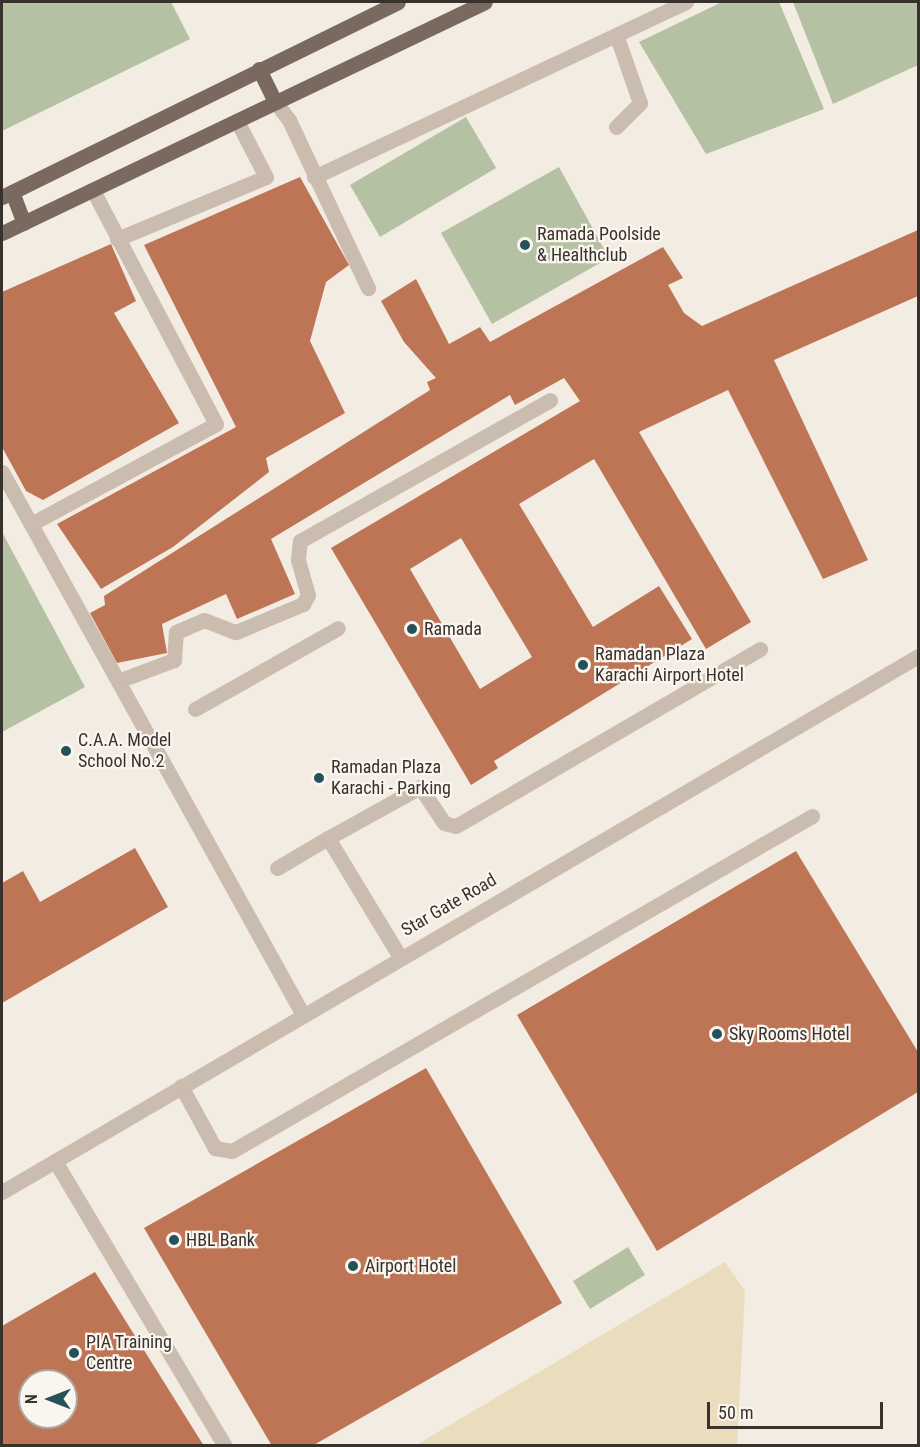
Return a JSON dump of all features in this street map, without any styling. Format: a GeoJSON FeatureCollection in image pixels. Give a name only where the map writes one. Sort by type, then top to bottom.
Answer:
{"type":"FeatureCollection","features":[{"type":"Feature","properties":{"kind":"main road"},"geometry":{"type":"LineString","coordinates":[[24,223],[7,194],[399,2]]}},
{"type":"Feature","properties":{"kind":"main road"},"geometry":{"type":"LineString","coordinates":[[2,233],[485,2]]}},
{"type":"Feature","properties":{"kind":"main road"},"geometry":{"type":"LineString","coordinates":[[259,69],[275,102]]}},
{"type":"Feature","properties":{"kind":"street"},"geometry":{"type":"LineString","coordinates":[[314,177],[617,37],[686,2]]}},
{"type":"Feature","properties":{"kind":"street"},"geometry":{"type":"LineString","coordinates":[[616,127],[640,103],[617,37]]}},
{"type":"Feature","properties":{"kind":"street"},"geometry":{"type":"LineString","coordinates":[[275,102],[368,288]]}},
{"type":"Feature","properties":{"kind":"street"},"geometry":{"type":"LineString","coordinates":[[117,240],[266,177],[237,121]]}},
{"type":"Feature","properties":{"kind":"street"},"geometry":{"type":"LineString","coordinates":[[31,524],[216,424],[93,191]]}},
{"type":"Feature","properties":{"kind":"street"},"geometry":{"type":"LineString","coordinates":[[118,681],[174,660],[176,632],[194,624],[214,622],[236,632],[303,604],[308,595],[298,559],[300,541],[550,400]]}},
{"type":"Feature","properties":{"kind":"street"},"geometry":{"type":"LineString","coordinates":[[2,472],[302,1013]]}},
{"type":"Feature","properties":{"kind":"street"},"geometry":{"type":"LineString","coordinates":[[195,709],[338,628]]}},
{"type":"Feature","properties":{"kind":"street"},"geometry":{"type":"LineString","coordinates":[[277,868],[420,787],[444,823],[456,826],[760,649]]}},
{"type":"Feature","properties":{"kind":"street","name":"Star Gate Road"},"geometry":{"type":"LineString","coordinates":[[2,1192],[302,1013],[918,656]]}},
{"type":"Feature","properties":{"kind":"street"},"geometry":{"type":"LineString","coordinates":[[181,1086],[215,1148],[232,1151],[812,816]]}},
{"type":"Feature","properties":{"kind":"street"},"geometry":{"type":"LineString","coordinates":[[328,838],[400,957]]}},
{"type":"Feature","properties":{"kind":"street"},"geometry":{"type":"LineString","coordinates":[[56,1161],[225,1446]]}},
{"type":"Feature","properties":{"kind":"green space"},"geometry":{"type":"Polygon","coordinates":[[[2,2],[171,2],[190,39],[2,131],[2,2]]]}},
{"type":"Feature","properties":{"kind":"green space"},"geometry":{"type":"Polygon","coordinates":[[[722,2],[779,2],[824,109],[706,154],[639,42],[722,2]]]}},
{"type":"Feature","properties":{"kind":"green space"},"geometry":{"type":"Polygon","coordinates":[[[793,2],[918,2],[918,65],[833,104],[793,2]]]}},
{"type":"Feature","properties":{"kind":"green space"},"geometry":{"type":"Polygon","coordinates":[[[466,117],[496,168],[380,237],[350,185],[466,117]]]}},
{"type":"Feature","properties":{"kind":"green space","name":"Ramada Poolside & Healthclub"},"geometry":{"type":"Polygon","coordinates":[[[559,167],[609,258],[492,324],[441,233],[559,167]]]}},
{"type":"Feature","properties":{"kind":"green space"},"geometry":{"type":"Polygon","coordinates":[[[2,532],[85,687],[2,732],[2,532]]]}},
{"type":"Feature","properties":{"kind":"green space"},"geometry":{"type":"Polygon","coordinates":[[[628,1247],[645,1275],[590,1309],[573,1281],[628,1247]]]}},
{"type":"Feature","properties":{"kind":"sand"},"geometry":{"type":"Polygon","coordinates":[[[725,1262],[745,1291],[737,1445],[416,1445],[725,1262]]]}},
{"type":"Feature","properties":{"kind":"building"},"geometry":{"type":"Polygon","coordinates":[[[300,177],[349,265],[326,282],[310,341],[345,413],[266,458],[269,472],[173,547],[101,589],[57,524],[236,427],[144,245],[300,177]]]}},
{"type":"Feature","properties":{"kind":"building"},"geometry":{"type":"Polygon","coordinates":[[[918,230],[918,296],[774,360],[868,560],[823,579],[728,390],[639,432],[751,622],[706,649],[594,459],[519,504],[593,627],[659,586],[692,639],[494,761],[498,768],[471,785],[331,548],[580,401],[564,378],[515,405],[510,395],[271,539],[295,594],[237,619],[226,594],[162,624],[167,653],[117,663],[90,613],[105,605],[104,596],[430,390],[427,382],[436,378],[404,342],[381,301],[416,279],[449,344],[480,327],[490,342],[663,247],[683,278],[668,285],[684,313],[702,326],[918,230]],[[461,538],[410,569],[480,689],[532,657],[461,538]]]}},
{"type":"Feature","properties":{"kind":"building"},"geometry":{"type":"Polygon","coordinates":[[[111,244],[136,301],[114,313],[179,423],[43,500],[26,491],[2,447],[2,292],[111,244]]]}},
{"type":"Feature","properties":{"kind":"building"},"geometry":{"type":"Polygon","coordinates":[[[135,848],[168,907],[2,1003],[2,883],[23,871],[40,902],[135,848]]]}},
{"type":"Feature","properties":{"kind":"building","name":"Sky Rooms Hotel"},"geometry":{"type":"Polygon","coordinates":[[[796,851],[918,1052],[918,1092],[657,1251],[517,1015],[796,851]]]}},
{"type":"Feature","properties":{"kind":"building","name":"Airport Hotel"},"geometry":{"type":"Polygon","coordinates":[[[426,1068],[562,1303],[312,1446],[272,1446],[144,1228],[426,1068]]]}},
{"type":"Feature","properties":{"kind":"building","name":"PIA Training Centre"},"geometry":{"type":"Polygon","coordinates":[[[95,1272],[204,1446],[2,1446],[2,1326],[95,1272]]]}},
{"type":"Feature","properties":{"kind":"place","name":"Ramada Poolside & Healthclub"},"geometry":{"type":"Point","coordinates":[525,245]}},
{"type":"Feature","properties":{"kind":"place","name":"Ramada"},"geometry":{"type":"Point","coordinates":[412,629]}},
{"type":"Feature","properties":{"kind":"place","name":"Ramadan Plaza Karachi Airport Hotel"},"geometry":{"type":"Point","coordinates":[583,665]}},
{"type":"Feature","properties":{"kind":"place","name":"C.A.A. Model School No.2"},"geometry":{"type":"Point","coordinates":[66,751]}},
{"type":"Feature","properties":{"kind":"place","name":"Ramadan Plaza Karachi - Parking"},"geometry":{"type":"Point","coordinates":[319,778]}},
{"type":"Feature","properties":{"kind":"place","name":"Sky Rooms Hotel"},"geometry":{"type":"Point","coordinates":[717,1034]}},
{"type":"Feature","properties":{"kind":"place","name":"HBL Bank"},"geometry":{"type":"Point","coordinates":[174,1240]}},
{"type":"Feature","properties":{"kind":"place","name":"Airport Hotel"},"geometry":{"type":"Point","coordinates":[353,1266]}},
{"type":"Feature","properties":{"kind":"place","name":"PIA Training Centre"},"geometry":{"type":"Point","coordinates":[74,1353]}}]}
